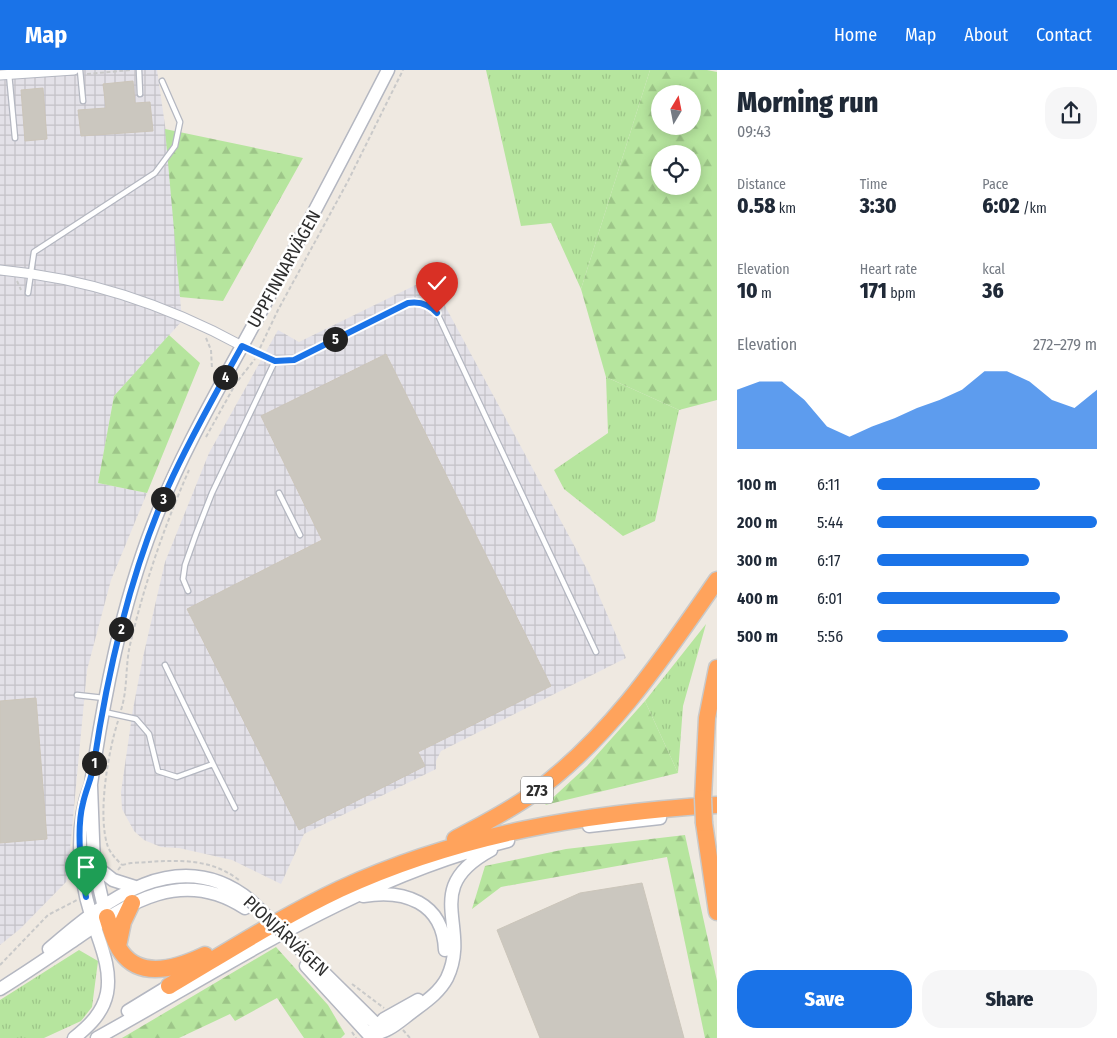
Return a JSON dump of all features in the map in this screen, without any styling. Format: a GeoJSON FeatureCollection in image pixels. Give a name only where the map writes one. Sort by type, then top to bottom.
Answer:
{"type":"FeatureCollection","features":[{"type":"Feature","properties":{"kind":"highway","name":"273"},"geometry":{"type":"LineString","coordinates":[[169,986],[340,889],[422,856],[508,810],[550,780],[580,753],[633,697],[717,580]]}},
{"type":"Feature","properties":{"kind":"highway"},"geometry":{"type":"LineString","coordinates":[[717,668],[707,718],[710,802],[708,863],[717,912]]}},
{"type":"Feature","properties":{"kind":"highway"},"geometry":{"type":"LineString","coordinates":[[422,856],[496,835],[586,817],[710,802]]}},
{"type":"Feature","properties":{"kind":"highway"},"geometry":{"type":"LineString","coordinates":[[660,818],[710,819]]}},
{"type":"Feature","properties":{"kind":"highway"},"geometry":{"type":"LineString","coordinates":[[118,946],[126,916],[132,903]]}},
{"type":"Feature","properties":{"kind":"highway"},"geometry":{"type":"LineString","coordinates":[[101,916],[122,954],[134,963],[160,969],[191,962],[269,928]]}},
{"type":"Feature","properties":{"kind":"main road","name":"UPPFINNARVÄGEN"},"geometry":{"type":"LineString","coordinates":[[91,784],[82,804],[80,836],[86,897],[90,913],[101,916],[94,865],[91,784],[105,698],[131,591],[152,526],[183,455],[321,203],[388,70]]}},
{"type":"Feature","properties":{"kind":"main road"},"geometry":{"type":"LineString","coordinates":[[97,1038],[348,898],[420,868],[506,842],[592,825],[660,818]]}},
{"type":"Feature","properties":{"kind":"main road"},"geometry":{"type":"LineString","coordinates":[[395,1019],[432,996],[447,977],[452,956],[451,894],[458,877],[476,859],[506,842]]}},
{"type":"Feature","properties":{"kind":"main road"},"geometry":{"type":"LineString","coordinates":[[94,865],[113,880],[135,887]]}},
{"type":"Feature","properties":{"kind":"main road","name":"PIONJÄRVÄGEN"},"geometry":{"type":"LineString","coordinates":[[0,988],[39,963],[101,916],[135,887],[162,879],[192,877],[219,882],[248,905],[384,1032]]}},
{"type":"Feature","properties":{"kind":"main road","name":"PIONJÄRVÄGEN"},"geometry":{"type":"LineString","coordinates":[[101,916],[162,891],[190,889],[214,893],[248,905]]}},
{"type":"Feature","properties":{"kind":"main road"},"geometry":{"type":"LineString","coordinates":[[348,898],[388,893],[415,900],[434,915],[444,936],[445,957],[434,985],[395,1019],[384,1032],[368,1037]]}},
{"type":"Feature","properties":{"kind":"main road","name":"PIONJÄRVÄGEN"},"geometry":{"type":"LineString","coordinates":[[39,963],[48,949],[90,913]]}},
{"type":"Feature","properties":{"kind":"main road"},"geometry":{"type":"LineString","coordinates":[[74,1038],[99,1013],[107,992],[106,960],[101,916]]}},
{"type":"Feature","properties":{"kind":"main road","name":"PIONJÄRVÄGEN"},"geometry":{"type":"LineString","coordinates":[[303,957],[368,1037]]}},
{"type":"Feature","properties":{"kind":"main road","name":"273"},"geometry":{"type":"LineString","coordinates":[[78,1038],[169,986]]}},
{"type":"Feature","properties":{"kind":"street"},"geometry":{"type":"LineString","coordinates":[[4,75],[72,70]]}},
{"type":"Feature","properties":{"kind":"street"},"geometry":{"type":"LineString","coordinates":[[0,270],[31,273],[113,291],[160,307],[207,327],[242,346]]}},
{"type":"Feature","properties":{"kind":"lane"},"geometry":{"type":"LineString","coordinates":[[80,70],[83,101]]}},
{"type":"Feature","properties":{"kind":"lane"},"geometry":{"type":"LineString","coordinates":[[139,70],[140,94]]}},
{"type":"Feature","properties":{"kind":"lane"},"geometry":{"type":"LineString","coordinates":[[4,75],[15,138]]}},
{"type":"Feature","properties":{"kind":"lane"},"geometry":{"type":"LineString","coordinates":[[28,293],[34,252],[156,173],[175,146],[180,122],[162,81]]}},
{"type":"Feature","properties":{"kind":"lane"},"geometry":{"type":"LineString","coordinates":[[242,346],[275,361],[294,360],[408,303],[421,302],[432,307],[437,313],[480,402],[596,652]]}},
{"type":"Feature","properties":{"kind":"lane"},"geometry":{"type":"LineString","coordinates":[[188,591],[183,579],[196,534],[212,493],[275,361]]}},
{"type":"Feature","properties":{"kind":"lane"},"geometry":{"type":"LineString","coordinates":[[279,493],[300,535]]}},
{"type":"Feature","properties":{"kind":"lane"},"geometry":{"type":"LineString","coordinates":[[165,665],[235,808]]}},
{"type":"Feature","properties":{"kind":"lane"},"geometry":{"type":"LineString","coordinates":[[78,695],[105,698]]}},
{"type":"Feature","properties":{"kind":"lane"},"geometry":{"type":"LineString","coordinates":[[102,712],[136,719],[149,734],[158,771],[177,777],[213,764]]}},
{"type":"Feature","properties":{"kind":"path"},"geometry":{"type":"LineString","coordinates":[[200,334],[210,344],[212,368]]}},
{"type":"Feature","properties":{"kind":"path"},"geometry":{"type":"LineString","coordinates":[[113,880],[122,865]]}},
{"type":"Feature","properties":{"kind":"path"},"geometry":{"type":"LineString","coordinates":[[0,965],[58,908],[86,897]]}},
{"type":"Feature","properties":{"kind":"path"},"geometry":{"type":"LineString","coordinates":[[348,981],[395,1019],[408,1038]]}},
{"type":"Feature","properties":{"kind":"shaded area"},"geometry":{"type":"Polygon","coordinates":[[[0,70],[157,70],[168,146],[182,321],[114,396],[98,483],[147,493],[111,580],[87,670],[67,881],[20,929],[0,945],[0,70]]]}},
{"type":"Feature","properties":{"kind":"shaded area"},"geometry":{"type":"Polygon","coordinates":[[[430,278],[590,575],[626,658],[441,751],[436,761],[436,769],[304,834],[281,884],[232,860],[179,848],[161,847],[144,840],[134,831],[122,809],[121,792],[133,709],[165,562],[209,453],[278,330],[299,342],[430,278]]]}},
{"type":"Feature","properties":{"kind":"green space"},"geometry":{"type":"Polygon","coordinates":[[[486,70],[650,70],[581,289],[551,223],[521,226],[486,70]]]}},
{"type":"Feature","properties":{"kind":"green space"},"geometry":{"type":"Polygon","coordinates":[[[650,70],[707,70],[717,72],[717,400],[679,410],[606,377],[581,289],[650,70]]]}},
{"type":"Feature","properties":{"kind":"green space"},"geometry":{"type":"Polygon","coordinates":[[[165,129],[303,158],[223,301],[180,297],[165,129]]]}},
{"type":"Feature","properties":{"kind":"green space"},"geometry":{"type":"Polygon","coordinates":[[[169,335],[200,363],[147,493],[98,483],[114,396],[169,335]]]}},
{"type":"Feature","properties":{"kind":"green space"},"geometry":{"type":"Polygon","coordinates":[[[606,377],[679,410],[655,521],[623,536],[564,489],[554,470],[608,433],[606,377]]]}},
{"type":"Feature","properties":{"kind":"green space"},"geometry":{"type":"Polygon","coordinates":[[[706,624],[683,706],[678,773],[645,701],[706,624]]]}},
{"type":"Feature","properties":{"kind":"green space"},"geometry":{"type":"Polygon","coordinates":[[[645,701],[678,773],[545,805],[587,766],[645,701]]]}},
{"type":"Feature","properties":{"kind":"green space"},"geometry":{"type":"Polygon","coordinates":[[[685,835],[717,981],[717,1038],[705,1038],[667,857],[501,887],[472,909],[485,866],[566,849],[685,835]]]}},
{"type":"Feature","properties":{"kind":"green space"},"geometry":{"type":"Polygon","coordinates":[[[276,947],[328,1005],[345,1034],[341,1038],[304,1038],[277,998],[235,1021],[230,1014],[179,1038],[122,1038],[276,947]]]}},
{"type":"Feature","properties":{"kind":"green space"},"geometry":{"type":"Polygon","coordinates":[[[79,950],[98,961],[92,1007],[81,1021],[44,1038],[0,1038],[0,1000],[79,950]]]}},
{"type":"Feature","properties":{"kind":"building"},"geometry":{"type":"Polygon","coordinates":[[[133,81],[135,103],[150,102],[153,131],[81,136],[78,110],[106,108],[103,84],[133,81]]]}},
{"type":"Feature","properties":{"kind":"building"},"geometry":{"type":"Polygon","coordinates":[[[43,88],[47,139],[25,141],[21,90],[43,88]]]}},
{"type":"Feature","properties":{"kind":"building"},"geometry":{"type":"Polygon","coordinates":[[[386,354],[551,686],[418,752],[425,766],[299,830],[187,609],[322,540],[261,416],[386,354]]]}},
{"type":"Feature","properties":{"kind":"building"},"geometry":{"type":"Polygon","coordinates":[[[36,698],[47,839],[0,843],[0,701],[36,698]]]}},
{"type":"Feature","properties":{"kind":"building"},"geometry":{"type":"Polygon","coordinates":[[[642,883],[684,1038],[540,1038],[497,930],[580,893],[642,883]]]}},
{"type":"Feature","properties":{"kind":"route"},"geometry":{"type":"LineString","coordinates":[[86,897],[80,836],[82,804],[91,784],[106,689],[131,591],[152,526],[168,488],[196,429],[242,346],[275,361],[294,360],[408,303],[421,302],[432,307],[437,313]]}}]}
